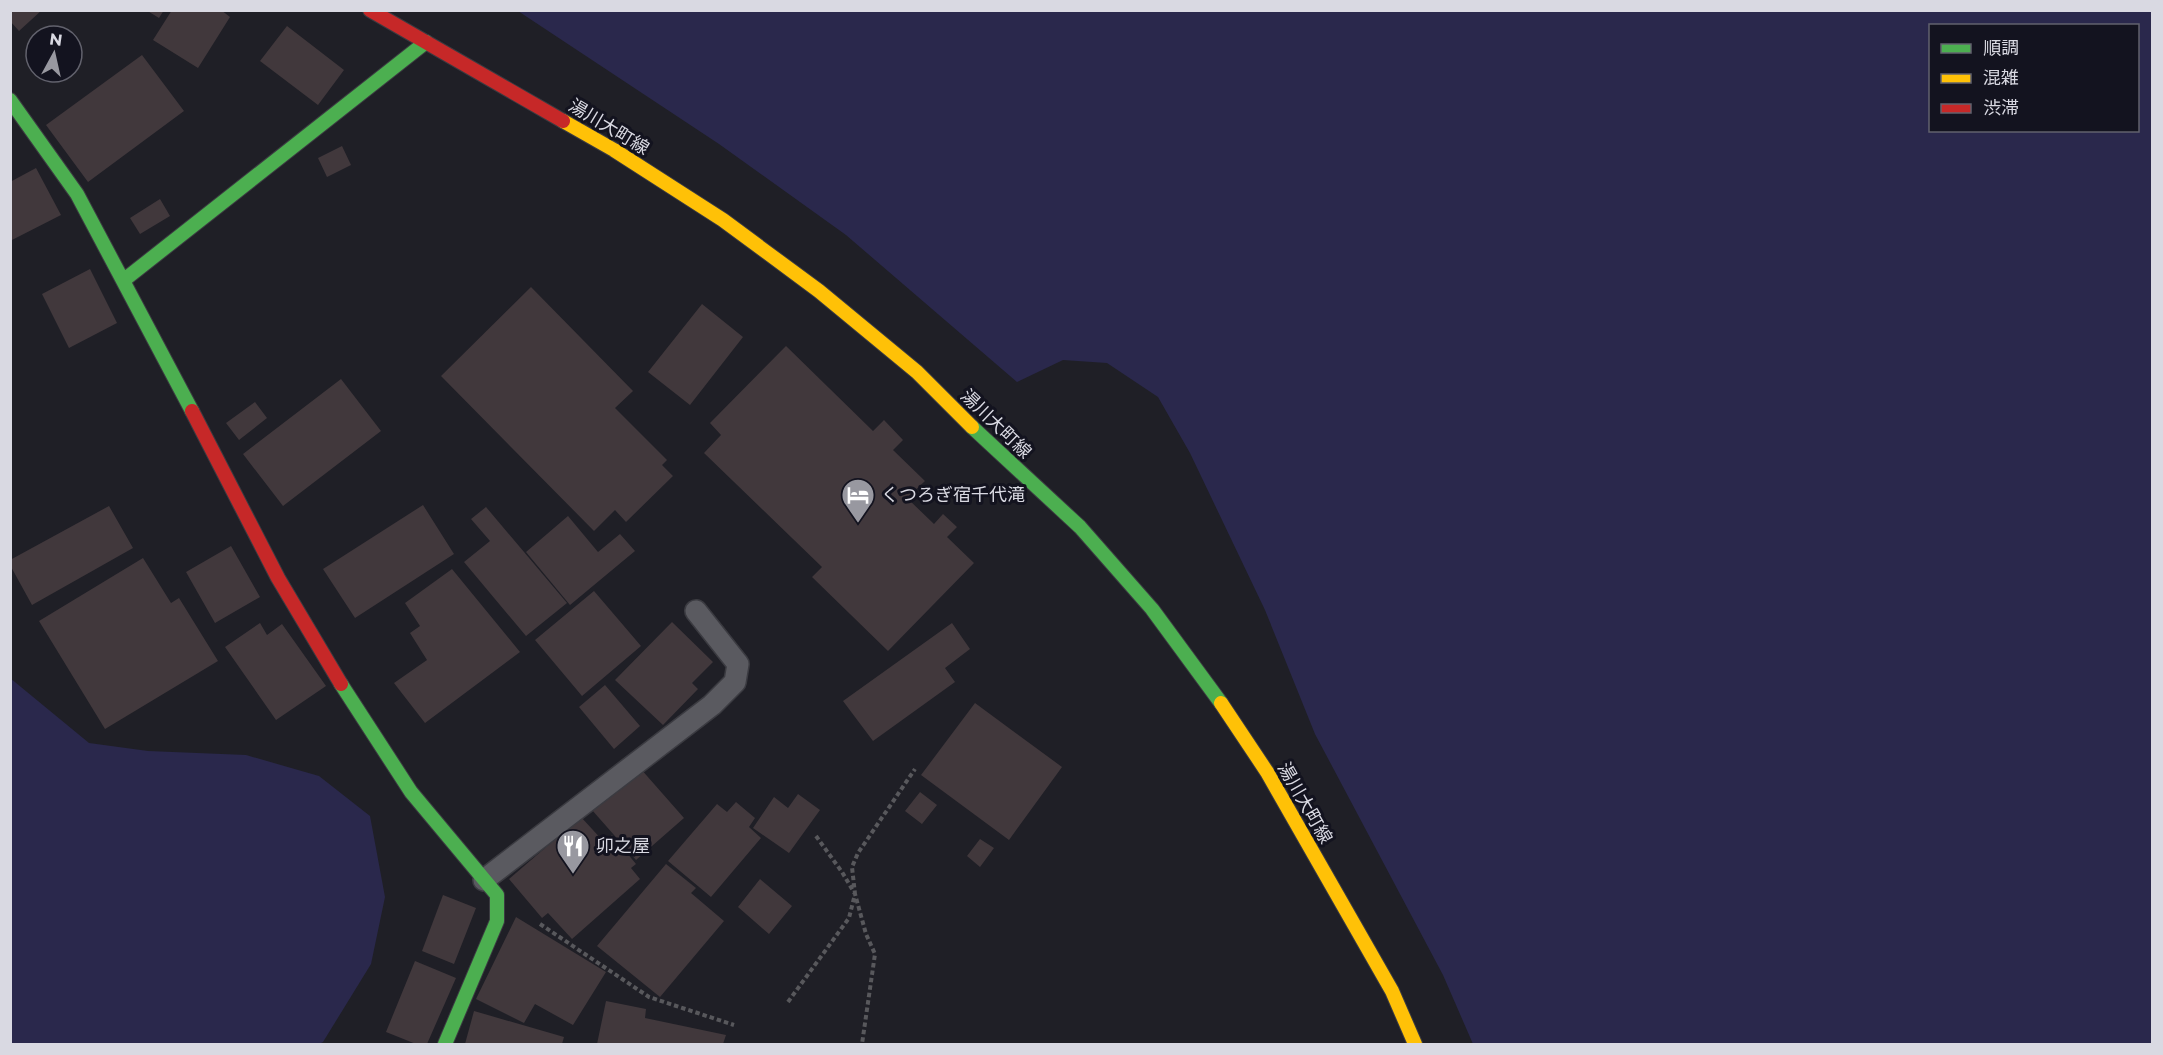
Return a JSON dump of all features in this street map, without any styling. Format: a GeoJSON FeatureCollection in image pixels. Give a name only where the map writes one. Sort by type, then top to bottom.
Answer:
{"type":"FeatureCollection","features":[{"type":"Feature","properties":{"kind":"main road","name":"湯川大町線"},"geometry":{"type":"LineString","coordinates":[[370,10],[614,150],[723,220],[809,284],[916,372],[982,437],[1080,527],[1152,609],[1217,696],[1267,772],[1392,991],[1415,1044]]}},
{"type":"Feature","properties":{"kind":"main road"},"geometry":{"type":"LineString","coordinates":[[124,280],[426,42]]}},
{"type":"Feature","properties":{"kind":"main road"},"geometry":{"type":"LineString","coordinates":[[10,100],[77,194],[278,578],[343,687],[411,792],[490,888],[497,921],[445,1044]]}},
{"type":"Feature","properties":{"kind":"lane"},"geometry":{"type":"LineString","coordinates":[[490,888],[712,705],[735,682],[738,664],[696,611]]}},
{"type":"Feature","properties":{"kind":"path"},"geometry":{"type":"LineString","coordinates":[[862,1044],[875,954],[866,934],[855,894],[852,867],[858,853],[915,769]]}},
{"type":"Feature","properties":{"kind":"path"},"geometry":{"type":"LineString","coordinates":[[788,1002],[849,918],[855,894],[816,836]]}},
{"type":"Feature","properties":{"kind":"path"},"geometry":{"type":"LineString","coordinates":[[490,888],[649,997],[734,1025]]}},
{"type":"Feature","properties":{"kind":"shaded area"},"geometry":{"type":"Polygon","coordinates":[[[518,11],[2152,11],[2152,1044],[1473,1044],[1443,975],[1315,734],[1265,610],[1190,453],[1158,397],[1107,363],[1063,360],[1017,382],[846,235],[719,144],[518,11]]]}},
{"type":"Feature","properties":{"kind":"shaded area"},"geometry":{"type":"Polygon","coordinates":[[[10,678],[89,743],[148,751],[246,755],[319,776],[370,816],[385,897],[371,964],[323,1042],[319,1044],[11,1044],[10,678]]]}},
{"type":"Feature","properties":{"kind":"building"},"geometry":{"type":"Polygon","coordinates":[[[10,10],[42,10],[19,31],[10,21],[10,10]]]}},
{"type":"Feature","properties":{"kind":"building"},"geometry":{"type":"Polygon","coordinates":[[[146,10],[164,10],[159,18],[146,10]]]}},
{"type":"Feature","properties":{"kind":"building"},"geometry":{"type":"Polygon","coordinates":[[[172,10],[221,10],[230,17],[198,68],[153,40],[172,10]]]}},
{"type":"Feature","properties":{"kind":"building"},"geometry":{"type":"Polygon","coordinates":[[[287,26],[344,70],[318,105],[260,61],[287,26]]]}},
{"type":"Feature","properties":{"kind":"building"},"geometry":{"type":"Polygon","coordinates":[[[142,55],[184,111],[88,182],[46,125],[142,55]]]}},
{"type":"Feature","properties":{"kind":"building"},"geometry":{"type":"Polygon","coordinates":[[[342,146],[351,165],[327,177],[318,158],[342,146]]]}},
{"type":"Feature","properties":{"kind":"building"},"geometry":{"type":"Polygon","coordinates":[[[36,168],[61,215],[10,241],[10,182],[36,168]]]}},
{"type":"Feature","properties":{"kind":"building"},"geometry":{"type":"Polygon","coordinates":[[[160,199],[170,216],[140,234],[130,218],[160,199]]]}},
{"type":"Feature","properties":{"kind":"building"},"geometry":{"type":"Polygon","coordinates":[[[90,269],[117,323],[69,348],[42,294],[90,269]]]}},
{"type":"Feature","properties":{"kind":"building"},"geometry":{"type":"Polygon","coordinates":[[[531,287],[633,391],[615,408],[667,460],[662,465],[673,476],[626,522],[615,510],[594,531],[441,376],[531,287]]]}},
{"type":"Feature","properties":{"kind":"building"},"geometry":{"type":"Polygon","coordinates":[[[702,304],[743,337],[690,405],[648,372],[702,304]]]}},
{"type":"Feature","properties":{"kind":"building"},"geometry":{"type":"Polygon","coordinates":[[[786,346],[873,431],[884,420],[903,440],[893,450],[925,481],[907,498],[934,524],[943,514],[957,527],[947,537],[974,563],[888,651],[812,577],[822,567],[704,453],[721,435],[710,423],[786,346]]]}},
{"type":"Feature","properties":{"kind":"building"},"geometry":{"type":"Polygon","coordinates":[[[341,379],[381,431],[283,506],[243,454],[341,379]]]}},
{"type":"Feature","properties":{"kind":"building"},"geometry":{"type":"Polygon","coordinates":[[[255,402],[267,418],[239,440],[226,423],[255,402]]]}},
{"type":"Feature","properties":{"kind":"building"},"geometry":{"type":"Polygon","coordinates":[[[423,505],[454,554],[355,618],[323,569],[423,505]]]}},
{"type":"Feature","properties":{"kind":"building"},"geometry":{"type":"Polygon","coordinates":[[[109,506],[133,548],[32,605],[10,565],[10,560],[109,506]]]}},
{"type":"Feature","properties":{"kind":"building"},"geometry":{"type":"Polygon","coordinates":[[[486,507],[567,603],[526,636],[464,562],[490,541],[471,519],[486,507]]]}},
{"type":"Feature","properties":{"kind":"building"},"geometry":{"type":"Polygon","coordinates":[[[568,516],[598,552],[620,534],[635,551],[570,605],[526,552],[568,516]]]}},
{"type":"Feature","properties":{"kind":"building"},"geometry":{"type":"Polygon","coordinates":[[[231,546],[260,597],[215,623],[186,572],[231,546]]]}},
{"type":"Feature","properties":{"kind":"building"},"geometry":{"type":"Polygon","coordinates":[[[143,558],[171,603],[179,598],[218,661],[105,729],[39,621],[143,558]]]}},
{"type":"Feature","properties":{"kind":"building"},"geometry":{"type":"Polygon","coordinates":[[[452,569],[520,652],[425,723],[394,683],[427,660],[410,633],[420,626],[405,603],[452,569]]]}},
{"type":"Feature","properties":{"kind":"building"},"geometry":{"type":"Polygon","coordinates":[[[594,591],[641,646],[582,696],[535,640],[594,591]]]}},
{"type":"Feature","properties":{"kind":"building"},"geometry":{"type":"Polygon","coordinates":[[[672,622],[713,662],[692,683],[698,689],[663,725],[615,680],[672,622]]]}},
{"type":"Feature","properties":{"kind":"building"},"geometry":{"type":"Polygon","coordinates":[[[260,623],[267,635],[282,624],[326,686],[276,720],[225,647],[260,623]]]}},
{"type":"Feature","properties":{"kind":"building"},"geometry":{"type":"Polygon","coordinates":[[[952,623],[970,649],[945,668],[955,682],[873,741],[843,701],[952,623]]]}},
{"type":"Feature","properties":{"kind":"building"},"geometry":{"type":"Polygon","coordinates":[[[605,685],[640,726],[614,749],[579,707],[605,685]]]}},
{"type":"Feature","properties":{"kind":"building"},"geometry":{"type":"Polygon","coordinates":[[[975,703],[1062,767],[1009,840],[921,775],[975,703]]]}},
{"type":"Feature","properties":{"kind":"building"},"geometry":{"type":"Polygon","coordinates":[[[640,768],[684,818],[636,860],[592,810],[640,768]]]}},
{"type":"Feature","properties":{"kind":"building"},"geometry":{"type":"Polygon","coordinates":[[[920,792],[937,805],[922,824],[905,811],[920,792]]]}},
{"type":"Feature","properties":{"kind":"building"},"geometry":{"type":"Polygon","coordinates":[[[798,794],[820,810],[789,853],[753,828],[774,797],[788,808],[798,794]]]}},
{"type":"Feature","properties":{"kind":"building"},"geometry":{"type":"Polygon","coordinates":[[[736,802],[755,818],[749,827],[761,838],[711,897],[668,861],[717,804],[727,812],[736,802]]]}},
{"type":"Feature","properties":{"kind":"building"},"geometry":{"type":"Polygon","coordinates":[[[581,817],[604,842],[612,835],[636,864],[631,868],[640,879],[572,939],[548,913],[542,918],[509,879],[581,817]]]}},
{"type":"Feature","properties":{"kind":"building"},"geometry":{"type":"Polygon","coordinates":[[[980,839],[994,848],[980,867],[967,856],[980,839]]]}},
{"type":"Feature","properties":{"kind":"building"},"geometry":{"type":"Polygon","coordinates":[[[666,864],[696,888],[691,893],[724,921],[660,997],[597,946],[666,864]]]}},
{"type":"Feature","properties":{"kind":"building"},"geometry":{"type":"Polygon","coordinates":[[[760,879],[792,906],[769,934],[738,907],[760,879]]]}},
{"type":"Feature","properties":{"kind":"building"},"geometry":{"type":"Polygon","coordinates":[[[443,895],[476,908],[454,964],[422,951],[443,895]]]}},
{"type":"Feature","properties":{"kind":"building"},"geometry":{"type":"Polygon","coordinates":[[[516,917],[606,972],[573,1025],[535,1004],[524,1023],[476,999],[516,917]]]}},
{"type":"Feature","properties":{"kind":"building"},"geometry":{"type":"Polygon","coordinates":[[[415,961],[456,978],[427,1044],[416,1044],[386,1032],[415,961]]]}},
{"type":"Feature","properties":{"kind":"building"},"geometry":{"type":"Polygon","coordinates":[[[606,1001],[646,1009],[645,1018],[726,1035],[723,1044],[597,1044],[606,1001]]]}},
{"type":"Feature","properties":{"kind":"building"},"geometry":{"type":"Polygon","coordinates":[[[474,1011],[564,1037],[562,1044],[465,1044],[474,1011]]]}},
{"type":"Feature","properties":{"kind":"traffic: fast"},"geometry":{"type":"LineString","coordinates":[[124,280],[426,42]]}},
{"type":"Feature","properties":{"kind":"traffic: fast"},"geometry":{"type":"LineString","coordinates":[[10,100],[77,194],[192,411]]}},
{"type":"Feature","properties":{"kind":"traffic: fast"},"geometry":{"type":"LineString","coordinates":[[972,427],[1080,527],[1152,609],[1221,703]]}},
{"type":"Feature","properties":{"kind":"traffic: fast"},"geometry":{"type":"LineString","coordinates":[[341,684],[411,792],[497,895],[497,921],[445,1044]]}},
{"type":"Feature","properties":{"kind":"traffic: slow"},"geometry":{"type":"LineString","coordinates":[[563,121],[614,150],[723,220],[819,291],[917,372],[972,427]]}},
{"type":"Feature","properties":{"kind":"traffic: slow"},"geometry":{"type":"LineString","coordinates":[[1221,703],[1267,772],[1392,991],[1415,1044]]}},
{"type":"Feature","properties":{"kind":"traffic: jam"},"geometry":{"type":"LineString","coordinates":[[370,10],[563,121]]}},
{"type":"Feature","properties":{"kind":"traffic: jam"},"geometry":{"type":"LineString","coordinates":[[192,411],[278,578],[341,684]]}},
{"type":"Feature","properties":{"kind":"place","name":"くつろぎ宿千代滝"},"geometry":{"type":"Point","coordinates":[858,524]}},
{"type":"Feature","properties":{"kind":"place","name":"卯之屋"},"geometry":{"type":"Point","coordinates":[573,875]}}]}
